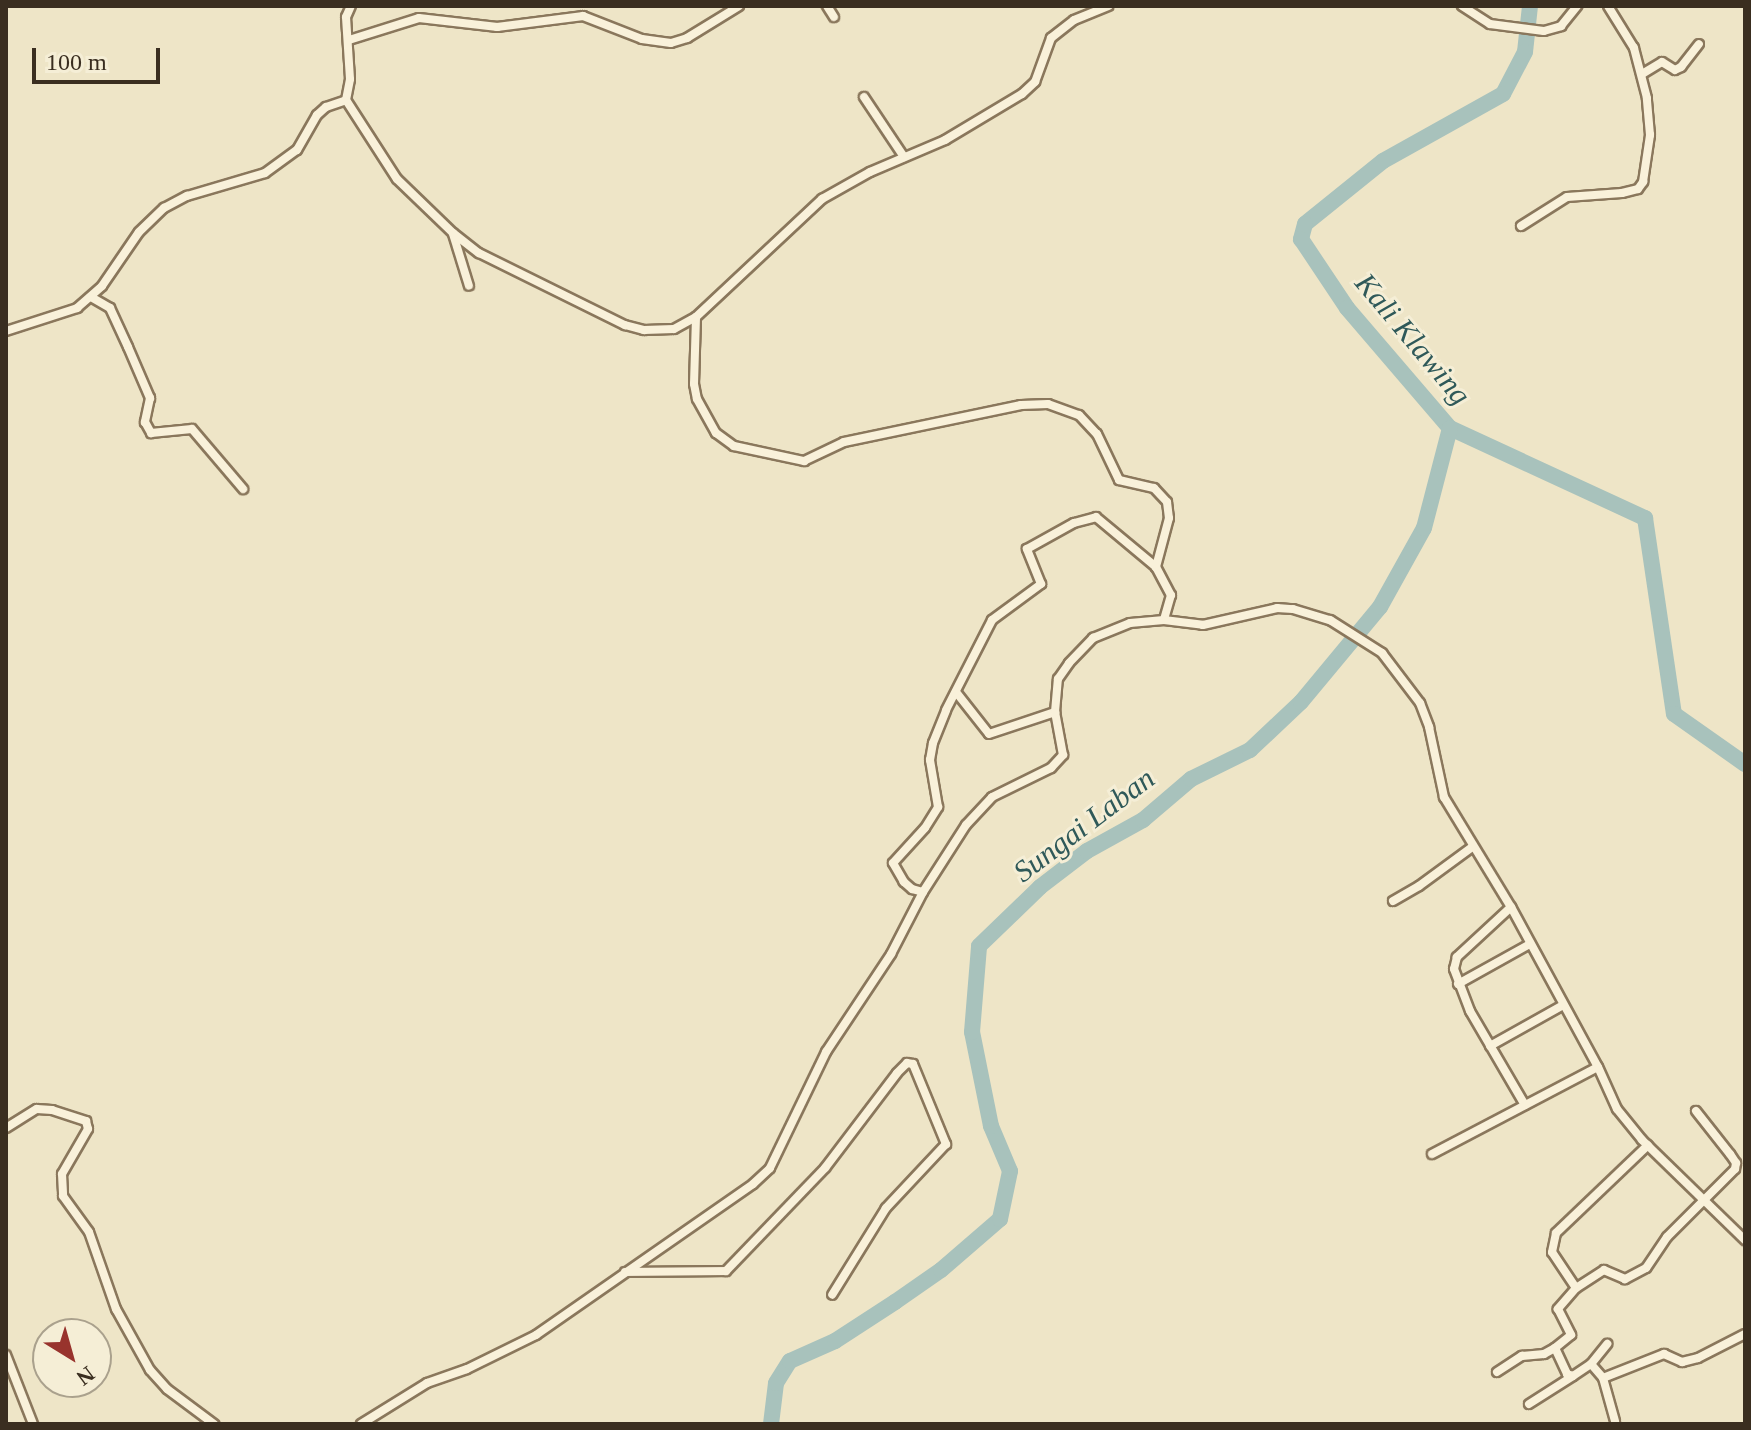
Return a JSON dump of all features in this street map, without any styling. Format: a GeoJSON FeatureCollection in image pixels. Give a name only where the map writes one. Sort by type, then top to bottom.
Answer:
{"type":"FeatureCollection","features":[{"type":"Feature","properties":{"kind":"street"},"geometry":{"type":"LineString","coordinates":[[350,6],[346,17],[349,40],[346,100],[397,179],[453,233],[479,253],[625,325],[644,330],[674,329],[696,317],[808,210],[854,180],[945,140],[1022,94],[1035,82],[1051,38],[1074,20],[1108,6]]}},
{"type":"Feature","properties":{"kind":"street"},"geometry":{"type":"LineString","coordinates":[[349,40],[419,18],[497,27],[530,19],[583,16],[642,39],[671,43],[687,38],[739,6]]}},
{"type":"Feature","properties":{"kind":"street"},"geometry":{"type":"LineString","coordinates":[[827,6],[834,17]]}},
{"type":"Feature","properties":{"kind":"street"},"geometry":{"type":"LineString","coordinates":[[1462,6],[1484,22],[1534,30],[1557,28],[1577,6]]}},
{"type":"Feature","properties":{"kind":"street"},"geometry":{"type":"LineString","coordinates":[[1521,226],[1567,197],[1622,193],[1641,186],[1650,135],[1642,74],[1630,40],[1608,6]]}},
{"type":"Feature","properties":{"kind":"street"},"geometry":{"type":"LineString","coordinates":[[1642,74],[1662,62],[1675,70],[1681,67],[1699,44]]}},
{"type":"Feature","properties":{"kind":"street"},"geometry":{"type":"LineString","coordinates":[[864,97],[904,157]]}},
{"type":"Feature","properties":{"kind":"street"},"geometry":{"type":"LineString","coordinates":[[6,331],[62,315],[91,297],[114,271],[139,232],[164,208],[187,196],[265,173],[297,150],[317,115],[326,107],[346,100]]}},
{"type":"Feature","properties":{"kind":"street"},"geometry":{"type":"LineString","coordinates":[[453,233],[469,286]]}},
{"type":"Feature","properties":{"kind":"street"},"geometry":{"type":"LineString","coordinates":[[91,297],[110,308],[128,347],[150,398],[145,422],[151,433],[192,429],[243,489]]}},
{"type":"Feature","properties":{"kind":"street"},"geometry":{"type":"LineString","coordinates":[[696,317],[694,384],[697,399],[716,433],[734,446],[804,461],[844,442],[998,409],[1040,403],[1070,410],[1097,434],[1119,480],[1154,488],[1167,502],[1169,518],[1156,567]]}},
{"type":"Feature","properties":{"kind":"street"},"geometry":{"type":"LineString","coordinates":[[923,892],[912,889],[904,882],[893,863],[925,828],[938,807],[930,754],[956,692],[992,620],[1041,584],[1027,550],[1074,523],[1098,518],[1156,567],[1171,595],[1164,620]]}},
{"type":"Feature","properties":{"kind":"street"},"geometry":{"type":"LineString","coordinates":[[361,1424],[427,1383],[467,1369],[536,1335],[753,1184],[770,1168],[826,1052],[891,954],[923,892],[966,825],[992,797],[1051,768],[1063,755],[1055,712],[1058,679],[1093,638],[1130,623],[1164,620],[1203,625],[1277,608],[1330,620],[1376,648],[1420,703],[1429,727],[1444,797],[1511,907],[1624,1119],[1745,1240]]}},
{"type":"Feature","properties":{"kind":"street"},"geometry":{"type":"LineString","coordinates":[[956,692],[989,734],[1055,712]]}},
{"type":"Feature","properties":{"kind":"street"},"geometry":{"type":"LineString","coordinates":[[1393,901],[1472,847]]}},
{"type":"Feature","properties":{"kind":"street"},"geometry":{"type":"LineString","coordinates":[[1511,907],[1457,957],[1454,969],[1458,984],[1490,1046],[1525,1105]]}},
{"type":"Feature","properties":{"kind":"street"},"geometry":{"type":"LineString","coordinates":[[1458,984],[1530,944]]}},
{"type":"Feature","properties":{"kind":"street"},"geometry":{"type":"LineString","coordinates":[[1490,1046],[1563,1005]]}},
{"type":"Feature","properties":{"kind":"street"},"geometry":{"type":"LineString","coordinates":[[624,1272],[726,1271],[825,1168],[897,1073],[907,1063],[913,1064],[946,1144],[886,1208],[832,1295]]}},
{"type":"Feature","properties":{"kind":"street"},"geometry":{"type":"LineString","coordinates":[[1432,1154],[1598,1067]]}},
{"type":"Feature","properties":{"kind":"street"},"geometry":{"type":"LineString","coordinates":[[6,1128],[37,1109],[52,1110],[86,1121],[88,1129],[62,1174],[63,1196],[89,1232],[116,1309],[150,1370],[167,1389],[214,1424]]}},
{"type":"Feature","properties":{"kind":"street"},"geometry":{"type":"LineString","coordinates":[[1497,1372],[1519,1357],[1544,1354],[1571,1335],[1558,1309],[1576,1288],[1604,1270],[1625,1279],[1646,1268],[1678,1226],[1706,1201],[1736,1166],[1696,1111]]}},
{"type":"Feature","properties":{"kind":"street"},"geometry":{"type":"LineString","coordinates":[[1576,1288],[1552,1252],[1556,1233],[1648,1145]]}},
{"type":"Feature","properties":{"kind":"street"},"geometry":{"type":"LineString","coordinates":[[1603,1378],[1664,1354],[1682,1362],[1698,1358],[1745,1334]]}},
{"type":"Feature","properties":{"kind":"street"},"geometry":{"type":"LineString","coordinates":[[1529,1404],[1591,1364],[1607,1344]]}},
{"type":"Feature","properties":{"kind":"street"},"geometry":{"type":"LineString","coordinates":[[1555,1348],[1563,1370],[1573,1376]]}},
{"type":"Feature","properties":{"kind":"street"},"geometry":{"type":"LineString","coordinates":[[6,1355],[33,1424]]}},
{"type":"Feature","properties":{"kind":"street"},"geometry":{"type":"LineString","coordinates":[[1591,1364],[1603,1378],[1615,1421]]}},
{"type":"Feature","properties":{"kind":"waterway","name":"Kali Klawing"},"geometry":{"type":"LineString","coordinates":[[1530,6],[1525,52],[1503,94],[1383,161],[1305,224],[1301,239],[1347,308],[1450,428],[1645,518],[1674,714],[1745,764]]}},
{"type":"Feature","properties":{"kind":"waterway","name":"Sungai Laban"},"geometry":{"type":"LineString","coordinates":[[771,1424],[776,1383],[790,1361],[835,1341],[895,1302],[941,1270],[1000,1219],[1010,1171],[991,1126],[972,1032],[979,946],[1040,887],[1087,851],[1143,820],[1191,779],[1250,750],[1301,702],[1380,607],[1424,528],[1450,428]]}}]}
